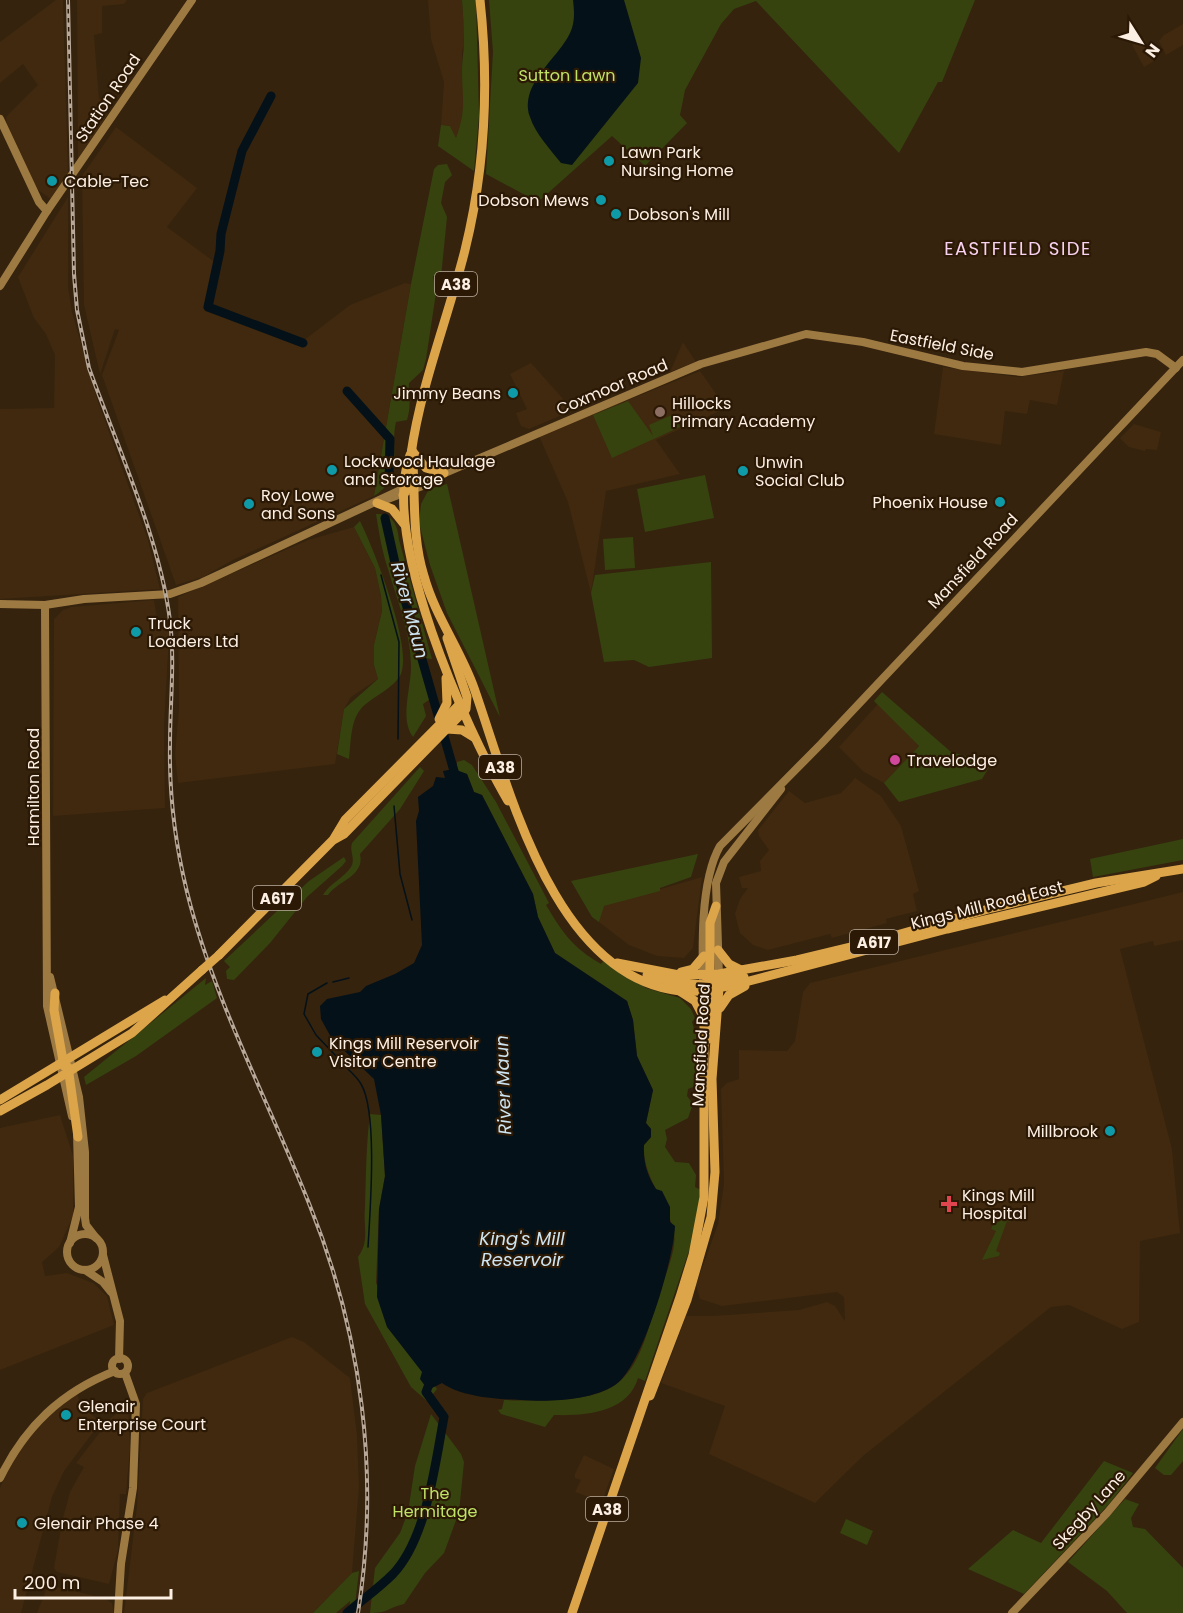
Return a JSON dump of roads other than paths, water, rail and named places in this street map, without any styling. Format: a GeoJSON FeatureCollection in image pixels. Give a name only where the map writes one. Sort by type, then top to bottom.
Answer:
{"type":"FeatureCollection","features":[{"type":"Feature","properties":{"kind":"highway","name":"A38"},"geometry":{"type":"LineString","coordinates":[[480,0],[484,93],[480,170],[465,248],[404,473],[419,557],[430,596],[466,669],[518,820]]}},
{"type":"Feature","properties":{"kind":"highway"},"geometry":{"type":"LineString","coordinates":[[412,450],[426,468],[444,473]]}},
{"type":"Feature","properties":{"kind":"highway","name":"A38"},"geometry":{"type":"LineString","coordinates":[[408,489],[405,526],[416,573],[446,670],[464,706],[475,738],[544,874],[578,930],[595,948],[630,974],[651,984],[680,991]]}},
{"type":"Feature","properties":{"kind":"highway"},"geometry":{"type":"LineString","coordinates":[[381,501],[392,509],[405,526]]}},
{"type":"Feature","properties":{"kind":"highway"},"geometry":{"type":"LineString","coordinates":[[441,619],[464,706],[449,728],[462,730],[475,738]]}},
{"type":"Feature","properties":{"kind":"highway","name":"A617"},"geometry":{"type":"LineString","coordinates":[[0,1100],[66,1067],[146,1016],[158,1011],[254,922],[333,840],[344,834],[435,728],[446,712],[448,696],[446,670]]}},
{"type":"Feature","properties":{"kind":"highway"},"geometry":{"type":"LineString","coordinates":[[464,706],[482,714]]}},
{"type":"Feature","properties":{"kind":"highway","name":"A617"},"geometry":{"type":"LineString","coordinates":[[446,712],[464,706]]}},
{"type":"Feature","properties":{"kind":"highway","name":"A617"},"geometry":{"type":"LineString","coordinates":[[407,762],[449,728]]}},
{"type":"Feature","properties":{"kind":"highway","name":"Kings Mill Road East"},"geometry":{"type":"LineString","coordinates":[[711,982],[741,970],[872,942],[992,908],[1096,883],[1156,876],[1183,869]]}},
{"type":"Feature","properties":{"kind":"highway","name":"Kings Mill Road East"},"geometry":{"type":"LineString","coordinates":[[711,982],[755,980],[947,929],[1144,882],[1156,876]]}},
{"type":"Feature","properties":{"kind":"highway"},"geometry":{"type":"LineString","coordinates":[[704,1059],[710,1038],[710,923],[716,906]]}},
{"type":"Feature","properties":{"kind":"highway"},"geometry":{"type":"LineString","coordinates":[[718,950],[725,961],[741,970]]}},
{"type":"Feature","properties":{"kind":"highway"},"geometry":{"type":"LineString","coordinates":[[673,975],[693,969],[704,956]]}},
{"type":"Feature","properties":{"kind":"highway","name":"A38"},"geometry":{"type":"LineString","coordinates":[[614,962],[634,967]]}},
{"type":"Feature","properties":{"kind":"highway"},"geometry":{"type":"LineString","coordinates":[[634,967],[661,980],[711,982],[780,969],[796,970]]}},
{"type":"Feature","properties":{"kind":"highway","name":"A617"},"geometry":{"type":"LineString","coordinates":[[634,967],[711,982]]}},
{"type":"Feature","properties":{"kind":"highway"},"geometry":{"type":"LineString","coordinates":[[719,1010],[729,995],[755,980]]}},
{"type":"Feature","properties":{"kind":"highway","name":"A617"},"geometry":{"type":"LineString","coordinates":[[680,991],[711,982]]}},
{"type":"Feature","properties":{"kind":"highway","name":"Mansfield Road"},"geometry":{"type":"LineString","coordinates":[[675,1323],[707,1237],[715,1197],[712,1079],[719,1010],[711,982]]}},
{"type":"Feature","properties":{"kind":"highway"},"geometry":{"type":"LineString","coordinates":[[680,991],[695,1001],[704,1018]]}},
{"type":"Feature","properties":{"kind":"highway"},"geometry":{"type":"LineString","coordinates":[[55,993],[54,1010],[78,1137]]}},
{"type":"Feature","properties":{"kind":"highway","name":"A617"},"geometry":{"type":"LineString","coordinates":[[0,1111],[175,994]]}},
{"type":"Feature","properties":{"kind":"highway","name":"Mansfield Road"},"geometry":{"type":"LineString","coordinates":[[675,1323],[693,1255],[704,1197],[704,1018]]}},
{"type":"Feature","properties":{"kind":"highway","name":"A38"},"geometry":{"type":"LineString","coordinates":[[572,1613],[643,1405],[653,1391],[675,1323]]}},
{"type":"Feature","properties":{"kind":"street","name":"Station Road"},"geometry":{"type":"LineString","coordinates":[[0,286],[46,211],[192,0]]}},
{"type":"Feature","properties":{"kind":"street"},"geometry":{"type":"LineString","coordinates":[[0,119],[39,202],[46,211]]}},
{"type":"Feature","properties":{"kind":"street","name":"Eastfield Side"},"geometry":{"type":"LineString","coordinates":[[806,334],[863,342],[963,366],[1022,372],[1146,352],[1157,354],[1176,368]]}},
{"type":"Feature","properties":{"kind":"street","name":"Coxmoor Road"},"geometry":{"type":"LineString","coordinates":[[0,604],[45,605],[84,599],[170,594],[201,583],[444,473],[701,364],[806,334]]}},
{"type":"Feature","properties":{"kind":"street","name":"Mansfield Road"},"geometry":{"type":"LineString","coordinates":[[711,982],[704,956],[706,884],[714,857],[734,830],[784,782],[1183,360]]}},
{"type":"Feature","properties":{"kind":"street","name":"Hamilton Road"},"geometry":{"type":"LineString","coordinates":[[45,605],[47,1006],[82,1120],[86,1225],[101,1243],[120,1322],[119,1359]]}},
{"type":"Feature","properties":{"kind":"street","name":"Mansfield Road"},"geometry":{"type":"LineString","coordinates":[[704,1018],[718,950],[716,884],[724,862],[769,807],[784,782]]}},
{"type":"Feature","properties":{"kind":"street","name":"Hamilton Road"},"geometry":{"type":"LineString","coordinates":[[48,970],[55,993]]}},
{"type":"Feature","properties":{"kind":"street"},"geometry":{"type":"LineString","coordinates":[[78,1137],[79,1207],[67,1253],[69,1260],[77,1268],[85,1270],[103,1282],[112,1293]]}},
{"type":"Feature","properties":{"kind":"street"},"geometry":{"type":"LineString","coordinates":[[70,1243],[82,1234],[96,1238]]}},
{"type":"Feature","properties":{"kind":"street"},"geometry":{"type":"LineString","coordinates":[[85,1270],[96,1267],[103,1254]]}},
{"type":"Feature","properties":{"kind":"street"},"geometry":{"type":"LineString","coordinates":[[115,1371],[113,1364],[119,1359],[127,1364],[124,1373],[136,1404],[133,1488],[121,1564],[118,1613]]}},
{"type":"Feature","properties":{"kind":"street"},"geometry":{"type":"LineString","coordinates":[[0,1479],[20,1443],[46,1413],[77,1389],[115,1371],[124,1373]]}},
{"type":"Feature","properties":{"kind":"street","name":"Skegby Lane"},"geometry":{"type":"LineString","coordinates":[[1012,1613],[1107,1513],[1183,1422]]}},
{"type":"Feature","properties":{"kind":"water"},"geometry":{"type":"Polygon","coordinates":[[[573,0],[624,0],[641,58],[638,83],[572,165],[561,163],[543,141],[532,123],[528,104],[530,92],[536,81],[560,49],[572,28],[573,0]]]}},
{"type":"Feature","properties":{"kind":"water","name":"King's Mill Reservoir"},"geometry":{"type":"Polygon","coordinates":[[[454,769],[467,774],[474,792],[482,795],[533,894],[538,917],[555,953],[627,1001],[633,1020],[637,1056],[653,1090],[646,1123],[651,1129],[651,1137],[644,1145],[644,1157],[650,1179],[656,1189],[662,1191],[670,1207],[670,1222],[675,1226],[669,1262],[646,1336],[625,1375],[615,1385],[582,1397],[544,1401],[490,1398],[459,1391],[442,1383],[428,1390],[420,1379],[422,1372],[387,1327],[377,1297],[379,1209],[385,1176],[381,1115],[374,1079],[332,1039],[321,1019],[320,1006],[327,999],[360,992],[366,986],[414,963],[422,945],[416,821],[419,811],[418,797],[433,786],[436,777],[445,778],[443,771],[454,769]]]}},
{"type":"Feature","properties":{"kind":"waterway","name":"River Maun"},"geometry":{"type":"LineString","coordinates":[[271,96],[242,151],[221,234],[220,251],[208,307],[303,343]]}},
{"type":"Feature","properties":{"kind":"waterway","name":"River Maun"},"geometry":{"type":"LineString","coordinates":[[347,391],[390,439],[389,481]]}},
{"type":"Feature","properties":{"kind":"waterway","name":"River Maun"},"geometry":{"type":"LineString","coordinates":[[385,518],[397,572],[456,778]]}},
{"type":"Feature","properties":{"kind":"waterway"},"geometry":{"type":"LineString","coordinates":[[381,575],[399,642],[398,739]]}},
{"type":"Feature","properties":{"kind":"waterway"},"geometry":{"type":"LineString","coordinates":[[394,806],[400,874],[412,920]]}},
{"type":"Feature","properties":{"kind":"waterway"},"geometry":{"type":"LineString","coordinates":[[333,982],[349,978]]}},
{"type":"Feature","properties":{"kind":"waterway"},"geometry":{"type":"LineString","coordinates":[[327,983],[308,994],[304,1014],[316,1035],[336,1056]]}},
{"type":"Feature","properties":{"kind":"waterway"},"geometry":{"type":"LineString","coordinates":[[339,1060],[361,1084],[370,1116],[372,1163],[368,1247]]}},
{"type":"Feature","properties":{"kind":"waterway","name":"River Maun"},"geometry":{"type":"LineString","coordinates":[[347,1613],[393,1574],[405,1559],[422,1521],[433,1478],[444,1417],[426,1392],[431,1379]]}},
{"type":"Feature","properties":{"kind":"railway"},"geometry":{"type":"LineString","coordinates":[[68,0],[74,274],[77,310],[89,368],[147,525],[165,590],[172,652],[170,763],[172,800],[176,837],[187,892],[198,933],[227,1012],[294,1167],[328,1255],[343,1305],[354,1355],[362,1406],[367,1509],[358,1613]]}},
{"type":"Feature","properties":{"kind":"place","name":"Lawn Park Nursing Home"},"geometry":{"type":"Point","coordinates":[609,161]}},
{"type":"Feature","properties":{"kind":"place","name":"Cable-Tec"},"geometry":{"type":"Point","coordinates":[52,181]}},
{"type":"Feature","properties":{"kind":"place","name":"Dobson Mews"},"geometry":{"type":"Point","coordinates":[601,200]}},
{"type":"Feature","properties":{"kind":"place","name":"Dobson's Mill"},"geometry":{"type":"Point","coordinates":[616,214]}},
{"type":"Feature","properties":{"kind":"place","name":"Jimmy Beans"},"geometry":{"type":"Point","coordinates":[513,393]}},
{"type":"Feature","properties":{"kind":"place","name":"Hillocks Primary Academy"},"geometry":{"type":"Point","coordinates":[660,412]}},
{"type":"Feature","properties":{"kind":"place","name":"Lockwood Haulage and Storage"},"geometry":{"type":"Point","coordinates":[332,470]}},
{"type":"Feature","properties":{"kind":"place","name":"Unwin Social Club"},"geometry":{"type":"Point","coordinates":[743,471]}},
{"type":"Feature","properties":{"kind":"place","name":"Phoenix House"},"geometry":{"type":"Point","coordinates":[1000,502]}},
{"type":"Feature","properties":{"kind":"place","name":"Roy Lowe and Sons"},"geometry":{"type":"Point","coordinates":[249,504]}},
{"type":"Feature","properties":{"kind":"place","name":"Truck Loaders Ltd"},"geometry":{"type":"Point","coordinates":[136,632]}},
{"type":"Feature","properties":{"kind":"place","name":"Travelodge"},"geometry":{"type":"Point","coordinates":[895,760]}},
{"type":"Feature","properties":{"kind":"place","name":"Kings Mill Reservoir Visitor Centre"},"geometry":{"type":"Point","coordinates":[317,1052]}},
{"type":"Feature","properties":{"kind":"place","name":"Millbrook"},"geometry":{"type":"Point","coordinates":[1110,1131]}},
{"type":"Feature","properties":{"kind":"place","name":"Kings Mill Hospital"},"geometry":{"type":"Point","coordinates":[949,1204]}},
{"type":"Feature","properties":{"kind":"place","name":"Glenair Enterprise Court"},"geometry":{"type":"Point","coordinates":[66,1415]}},
{"type":"Feature","properties":{"kind":"place","name":"Glenair Phase 4"},"geometry":{"type":"Point","coordinates":[22,1523]}},
{"type":"Feature","properties":{"kind":"district","name":"EASTFIELD SIDE"},"geometry":{"type":"Point","coordinates":[1018,248]}},
{"type":"Feature","properties":{"kind":"park label","name":"Sutton Lawn"},"geometry":{"type":"Point","coordinates":[567,75]}},
{"type":"Feature","properties":{"kind":"park label","name":"The Hermitage"},"geometry":{"type":"Point","coordinates":[435,1502]}}]}
